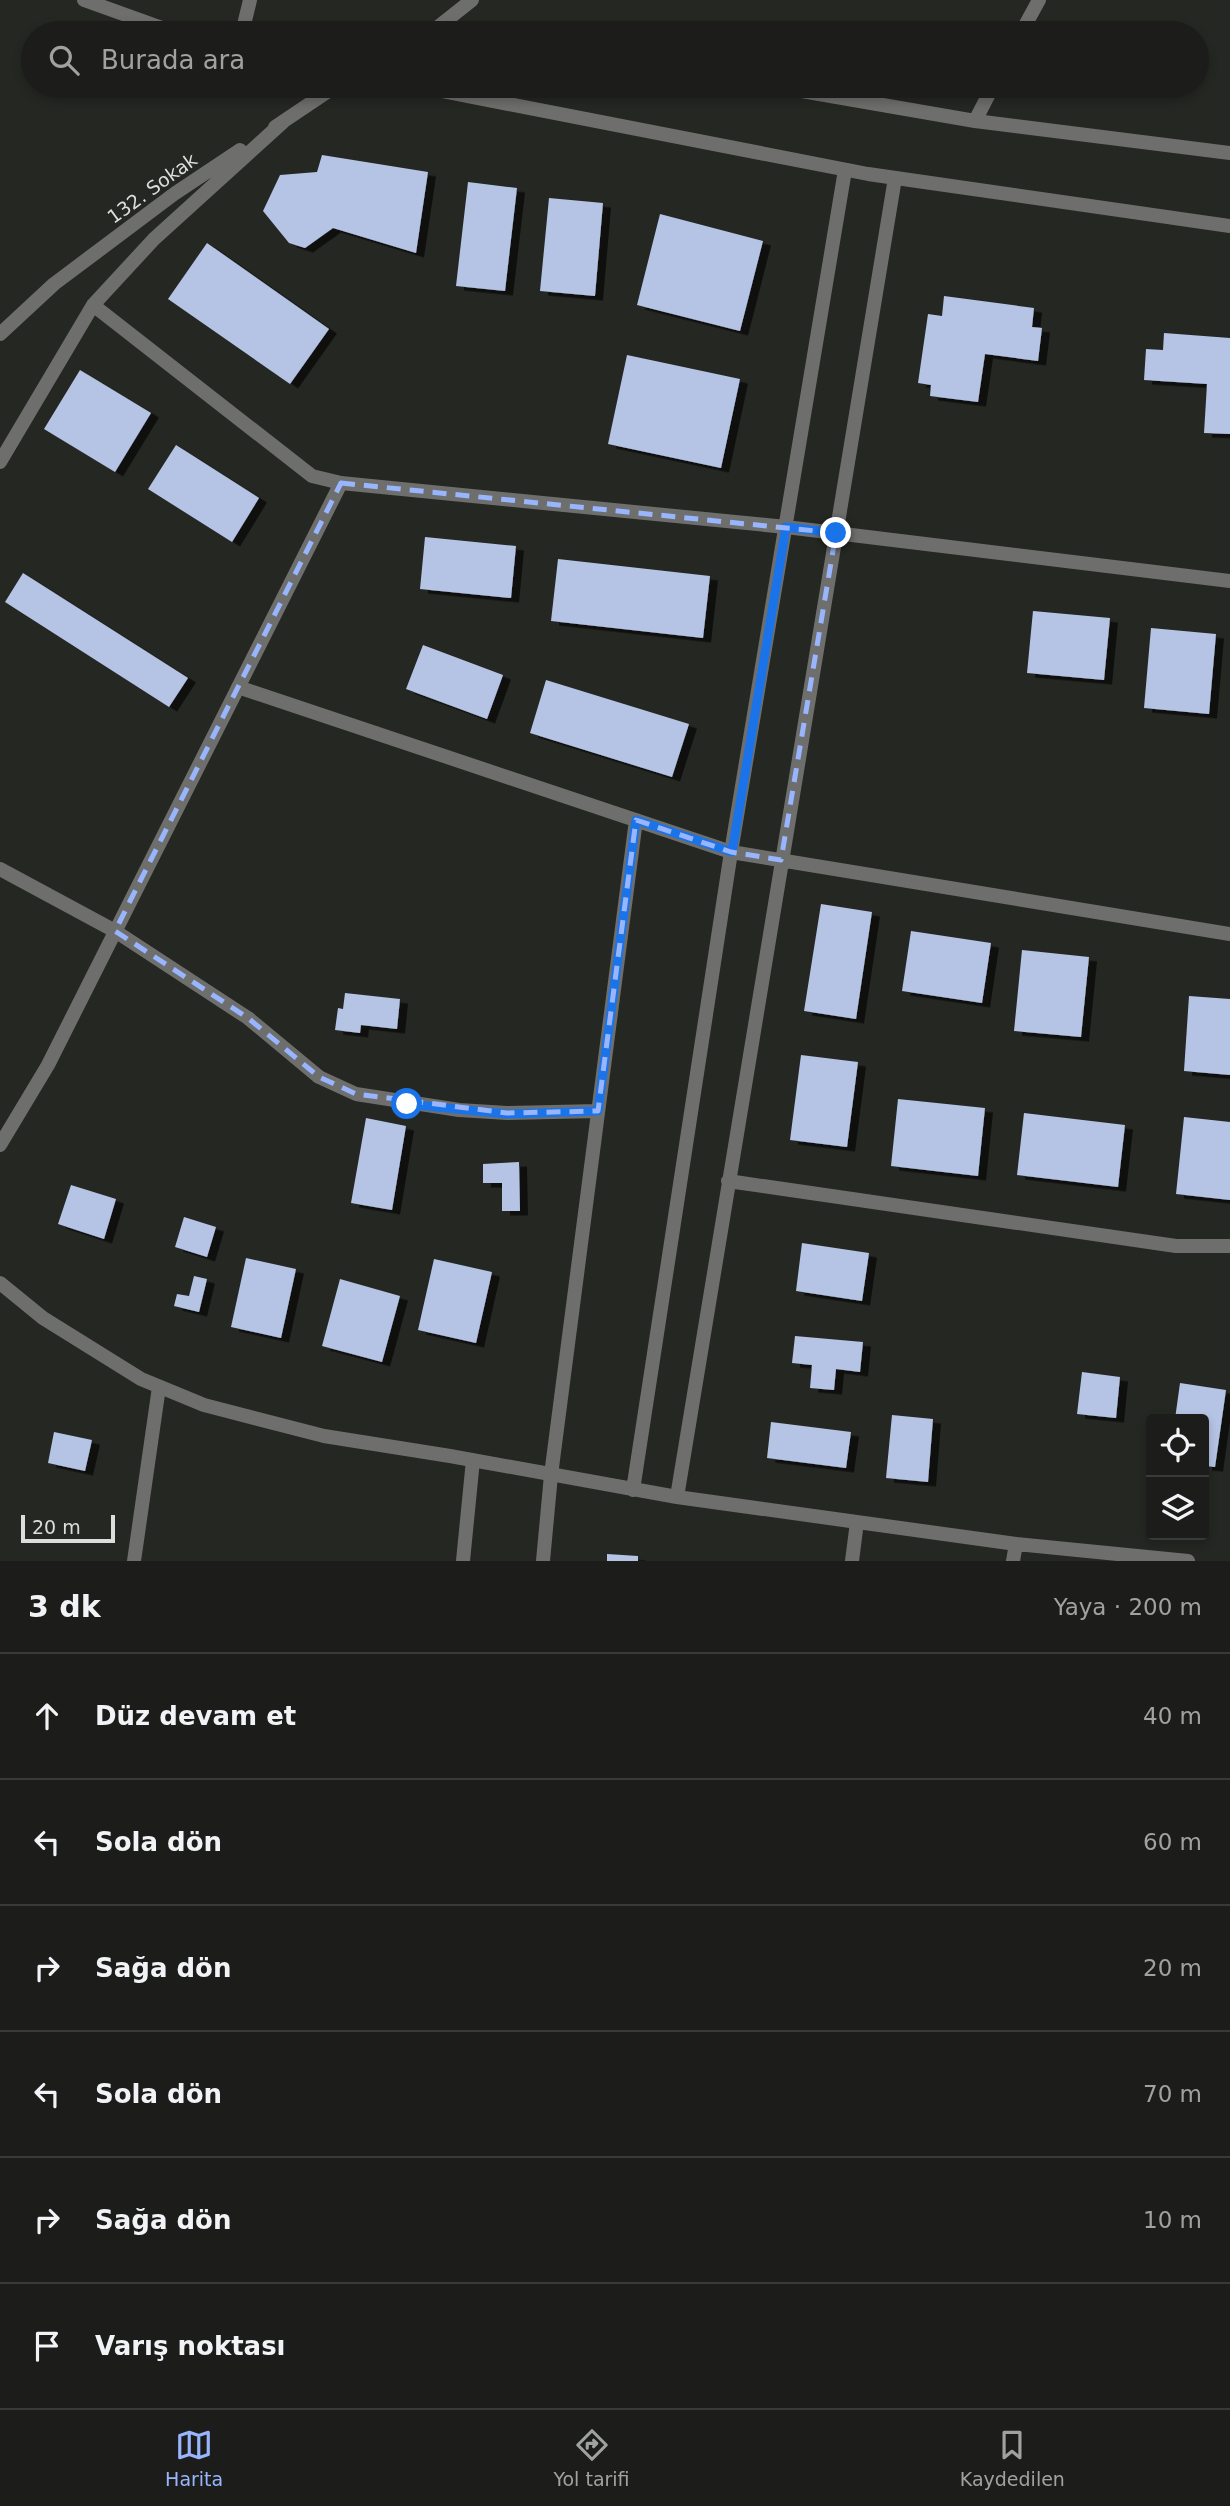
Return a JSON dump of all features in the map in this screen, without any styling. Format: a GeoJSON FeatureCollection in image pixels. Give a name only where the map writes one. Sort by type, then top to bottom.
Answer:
{"type":"FeatureCollection","features":[{"type":"Feature","properties":{"kind":"street"},"geometry":{"type":"LineString","coordinates":[[84,0],[143,21]]}},
{"type":"Feature","properties":{"kind":"street"},"geometry":{"type":"LineString","coordinates":[[245,21],[250,0]]}},
{"type":"Feature","properties":{"kind":"street"},"geometry":{"type":"LineString","coordinates":[[445,21],[472,0]]}},
{"type":"Feature","properties":{"kind":"street"},"geometry":{"type":"LineString","coordinates":[[1027,21],[1038,0]]}},
{"type":"Feature","properties":{"kind":"street","name":"132. Sokak"},"geometry":{"type":"LineString","coordinates":[[0,334],[54,284],[174,194],[318,98]]}},
{"type":"Feature","properties":{"kind":"street"},"geometry":{"type":"LineString","coordinates":[[477,98],[845,170],[1230,226]]}},
{"type":"Feature","properties":{"kind":"street"},"geometry":{"type":"LineString","coordinates":[[842,98],[975,121],[1230,153]]}},
{"type":"Feature","properties":{"kind":"street"},"geometry":{"type":"LineString","coordinates":[[975,121],[987,98]]}},
{"type":"Feature","properties":{"kind":"street"},"geometry":{"type":"LineString","coordinates":[[0,462],[93,305],[153,239],[282,122]]}},
{"type":"Feature","properties":{"kind":"street"},"geometry":{"type":"LineString","coordinates":[[633,1490],[732,852],[845,170]]}},
{"type":"Feature","properties":{"kind":"street"},"geometry":{"type":"LineString","coordinates":[[677,1497],[895,178]]}},
{"type":"Feature","properties":{"kind":"street"},"geometry":{"type":"LineString","coordinates":[[93,305],[312,476],[341,483],[786,527],[1230,581]]}},
{"type":"Feature","properties":{"kind":"street"},"geometry":{"type":"LineString","coordinates":[[0,1145],[48,1065],[341,483]]}},
{"type":"Feature","properties":{"kind":"street"},"geometry":{"type":"LineString","coordinates":[[238,687],[732,852],[1230,934]]}},
{"type":"Feature","properties":{"kind":"street"},"geometry":{"type":"LineString","coordinates":[[543,1561],[551,1475],[636,820]]}},
{"type":"Feature","properties":{"kind":"street"},"geometry":{"type":"LineString","coordinates":[[0,869],[115,930],[248,1018],[319,1077],[356,1094],[507,1114],[598,1111]]}},
{"type":"Feature","properties":{"kind":"street"},"geometry":{"type":"LineString","coordinates":[[728,1181],[1176,1246],[1230,1246]]}},
{"type":"Feature","properties":{"kind":"street"},"geometry":{"type":"LineString","coordinates":[[0,1283],[43,1318],[141,1379],[204,1405],[324,1436],[677,1497],[1016,1544],[1188,1561]]}},
{"type":"Feature","properties":{"kind":"street"},"geometry":{"type":"LineString","coordinates":[[134,1561],[159,1387]]}},
{"type":"Feature","properties":{"kind":"street"},"geometry":{"type":"LineString","coordinates":[[463,1561],[473,1460]]}},
{"type":"Feature","properties":{"kind":"street"},"geometry":{"type":"LineString","coordinates":[[852,1561],[857,1522]]}},
{"type":"Feature","properties":{"kind":"street"},"geometry":{"type":"LineString","coordinates":[[1013,1561],[1016,1544]]}},
{"type":"Feature","properties":{"kind":"highlighted area"},"geometry":{"type":"Polygon","coordinates":[[[341,483],[836,533],[781,860],[731,852],[636,820],[598,1111],[507,1113],[356,1094],[319,1077],[248,1018],[115,931],[341,483]]]}},
{"type":"Feature","properties":{"kind":"building"},"geometry":{"type":"Polygon","coordinates":[[[322,155],[428,172],[416,253],[333,228],[305,248],[289,243],[263,211],[280,175],[317,172],[322,155]]]}},
{"type":"Feature","properties":{"kind":"building"},"geometry":{"type":"Polygon","coordinates":[[[468,182],[517,188],[505,291],[456,286],[468,182]]]}},
{"type":"Feature","properties":{"kind":"building"},"geometry":{"type":"Polygon","coordinates":[[[549,198],[603,203],[595,296],[540,291],[549,198]]]}},
{"type":"Feature","properties":{"kind":"building"},"geometry":{"type":"Polygon","coordinates":[[[660,214],[763,241],[740,331],[637,305],[660,214]]]}},
{"type":"Feature","properties":{"kind":"building"},"geometry":{"type":"Polygon","coordinates":[[[207,243],[329,329],[290,384],[168,299],[207,243]]]}},
{"type":"Feature","properties":{"kind":"building"},"geometry":{"type":"Polygon","coordinates":[[[944,296],[1034,308],[1032,327],[1042,328],[1038,361],[985,354],[978,402],[930,396],[931,385],[918,383],[928,314],[942,316],[944,296]]]}},
{"type":"Feature","properties":{"kind":"building"},"geometry":{"type":"Polygon","coordinates":[[[1164,333],[1230,338],[1230,434],[1204,433],[1207,384],[1144,380],[1146,349],[1163,350],[1164,333]]]}},
{"type":"Feature","properties":{"kind":"building"},"geometry":{"type":"Polygon","coordinates":[[[627,355],[740,379],[721,468],[608,444],[627,355]]]}},
{"type":"Feature","properties":{"kind":"building"},"geometry":{"type":"Polygon","coordinates":[[[80,370],[151,413],[115,472],[44,429],[80,370]]]}},
{"type":"Feature","properties":{"kind":"building"},"geometry":{"type":"Polygon","coordinates":[[[176,445],[259,498],[232,542],[148,489],[176,445]]]}},
{"type":"Feature","properties":{"kind":"building"},"geometry":{"type":"Polygon","coordinates":[[[425,537],[516,546],[511,598],[420,589],[425,537]]]}},
{"type":"Feature","properties":{"kind":"building"},"geometry":{"type":"Polygon","coordinates":[[[558,559],[710,576],[703,638],[551,621],[558,559]]]}},
{"type":"Feature","properties":{"kind":"building"},"geometry":{"type":"Polygon","coordinates":[[[23,573],[188,678],[169,707],[5,602],[23,573]]]}},
{"type":"Feature","properties":{"kind":"building"},"geometry":{"type":"Polygon","coordinates":[[[1033,611],[1110,618],[1104,680],[1027,673],[1033,611]]]}},
{"type":"Feature","properties":{"kind":"building"},"geometry":{"type":"Polygon","coordinates":[[[1151,628],[1216,634],[1209,714],[1144,708],[1151,628]]]}},
{"type":"Feature","properties":{"kind":"building"},"geometry":{"type":"Polygon","coordinates":[[[423,645],[503,675],[487,719],[406,689],[423,645]]]}},
{"type":"Feature","properties":{"kind":"building"},"geometry":{"type":"Polygon","coordinates":[[[546,680],[689,724],[672,777],[530,733],[546,680]]]}},
{"type":"Feature","properties":{"kind":"building"},"geometry":{"type":"Polygon","coordinates":[[[821,904],[872,912],[856,1019],[804,1011],[821,904]]]}},
{"type":"Feature","properties":{"kind":"building"},"geometry":{"type":"Polygon","coordinates":[[[911,931],[991,943],[982,1003],[902,991],[911,931]]]}},
{"type":"Feature","properties":{"kind":"building"},"geometry":{"type":"Polygon","coordinates":[[[1022,950],[1089,957],[1081,1037],[1014,1031],[1022,950]]]}},
{"type":"Feature","properties":{"kind":"building"},"geometry":{"type":"Polygon","coordinates":[[[345,993],[400,999],[397,1029],[361,1025],[360,1033],[335,1030],[338,1008],[343,1009],[345,993]]]}},
{"type":"Feature","properties":{"kind":"building"},"geometry":{"type":"Polygon","coordinates":[[[1189,996],[1230,999],[1230,1075],[1184,1071],[1189,996]]]}},
{"type":"Feature","properties":{"kind":"building"},"geometry":{"type":"Polygon","coordinates":[[[801,1055],[858,1062],[847,1147],[790,1140],[801,1055]]]}},
{"type":"Feature","properties":{"kind":"building"},"geometry":{"type":"Polygon","coordinates":[[[898,1099],[985,1108],[978,1176],[891,1166],[898,1099]]]}},
{"type":"Feature","properties":{"kind":"building"},"geometry":{"type":"Polygon","coordinates":[[[1024,1113],[1125,1125],[1118,1187],[1017,1175],[1024,1113]]]}},
{"type":"Feature","properties":{"kind":"building"},"geometry":{"type":"Polygon","coordinates":[[[1184,1117],[1230,1122],[1230,1200],[1176,1194],[1184,1117]]]}},
{"type":"Feature","properties":{"kind":"building"},"geometry":{"type":"Polygon","coordinates":[[[366,1118],[406,1126],[392,1210],[351,1203],[366,1118]]]}},
{"type":"Feature","properties":{"kind":"building"},"geometry":{"type":"Polygon","coordinates":[[[519,1162],[520,1211],[502,1211],[502,1183],[483,1183],[483,1164],[519,1162]]]}},
{"type":"Feature","properties":{"kind":"building"},"geometry":{"type":"Polygon","coordinates":[[[71,1185],[116,1199],[104,1239],[58,1224],[71,1185]]]}},
{"type":"Feature","properties":{"kind":"building"},"geometry":{"type":"Polygon","coordinates":[[[184,1217],[216,1227],[207,1257],[175,1247],[184,1217]]]}},
{"type":"Feature","properties":{"kind":"building"},"geometry":{"type":"Polygon","coordinates":[[[802,1243],[869,1253],[862,1301],[796,1291],[802,1243]]]}},
{"type":"Feature","properties":{"kind":"building"},"geometry":{"type":"Polygon","coordinates":[[[246,1258],[296,1269],[281,1338],[231,1327],[246,1258]]]}},
{"type":"Feature","properties":{"kind":"building"},"geometry":{"type":"Polygon","coordinates":[[[434,1259],[492,1272],[476,1343],[418,1330],[434,1259]]]}},
{"type":"Feature","properties":{"kind":"building"},"geometry":{"type":"Polygon","coordinates":[[[194,1276],[207,1279],[199,1312],[174,1306],[177,1294],[189,1296],[194,1276]]]}},
{"type":"Feature","properties":{"kind":"building"},"geometry":{"type":"Polygon","coordinates":[[[340,1279],[400,1296],[382,1362],[322,1346],[340,1279]]]}},
{"type":"Feature","properties":{"kind":"building"},"geometry":{"type":"Polygon","coordinates":[[[795,1336],[863,1342],[860,1372],[836,1369],[834,1390],[810,1388],[812,1365],[792,1363],[795,1336]]]}},
{"type":"Feature","properties":{"kind":"building"},"geometry":{"type":"Polygon","coordinates":[[[1082,1372],[1120,1377],[1116,1418],[1077,1414],[1082,1372]]]}},
{"type":"Feature","properties":{"kind":"building"},"geometry":{"type":"Polygon","coordinates":[[[1180,1383],[1226,1390],[1215,1467],[1209,1466],[1209,1414],[1176,1414],[1180,1383]]]}},
{"type":"Feature","properties":{"kind":"building"},"geometry":{"type":"Polygon","coordinates":[[[892,1415],[933,1419],[928,1482],[886,1478],[892,1415]]]}},
{"type":"Feature","properties":{"kind":"building"},"geometry":{"type":"Polygon","coordinates":[[[771,1422],[851,1432],[846,1468],[767,1458],[771,1422]]]}},
{"type":"Feature","properties":{"kind":"building"},"geometry":{"type":"Polygon","coordinates":[[[54,1432],[92,1440],[85,1471],[48,1463],[54,1432]]]}},
{"type":"Feature","properties":{"kind":"building"},"geometry":{"type":"Polygon","coordinates":[[[607,1554],[638,1556],[638,1561],[607,1561],[607,1554]]]}},
{"type":"Feature","properties":{"kind":"route"},"geometry":{"type":"LineString","coordinates":[[407,1104],[507,1114],[598,1111],[636,820],[732,852],[786,527],[836,533]]}}]}
